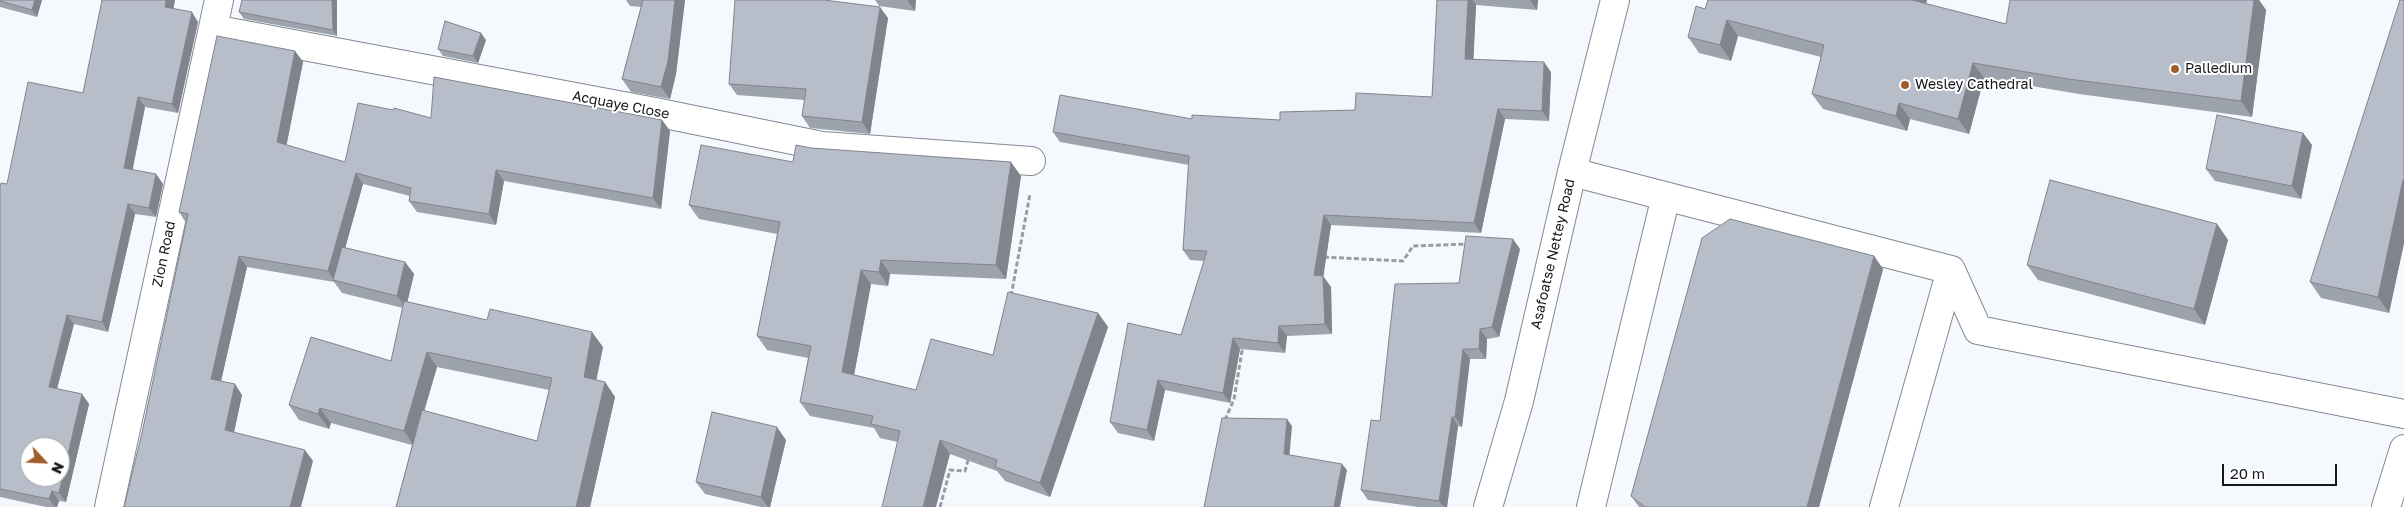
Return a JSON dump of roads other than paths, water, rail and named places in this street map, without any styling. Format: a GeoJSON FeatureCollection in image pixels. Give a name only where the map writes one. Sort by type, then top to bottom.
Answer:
{"type":"FeatureCollection","features":[{"type":"Feature","properties":{"kind":"street","name":"Zion Road"},"geometry":{"type":"LineString","coordinates":[[109,507],[219,0]]}},
{"type":"Feature","properties":{"kind":"street","name":"Asafoatse Nettey Road"},"geometry":{"type":"LineString","coordinates":[[1488,507],[1519,401],[1572,172],[1615,0]]}},
{"type":"Feature","properties":{"kind":"street","name":"Acquaye Close"},"geometry":{"type":"LineString","coordinates":[[213,29],[655,112],[822,146],[1031,161]]}},
{"type":"Feature","properties":{"kind":"street"},"geometry":{"type":"LineString","coordinates":[[1572,172],[1951,270]]}},
{"type":"Feature","properties":{"kind":"street"},"geometry":{"type":"LineString","coordinates":[[1591,507],[1666,196]]}},
{"type":"Feature","properties":{"kind":"street"},"geometry":{"type":"LineString","coordinates":[[1951,270],[1978,330],[2404,414]]}},
{"type":"Feature","properties":{"kind":"street"},"geometry":{"type":"LineString","coordinates":[[1884,507],[1951,270]]}},
{"type":"Feature","properties":{"kind":"street"},"geometry":{"type":"LineString","coordinates":[[2386,507],[2404,449]]}},
{"type":"Feature","properties":{"kind":"place","name":"Palledium"},"geometry":{"type":"Point","coordinates":[2175,69]}},
{"type":"Feature","properties":{"kind":"place","name":"Wesley Cathedral"},"geometry":{"type":"Point","coordinates":[1905,85]}}]}
